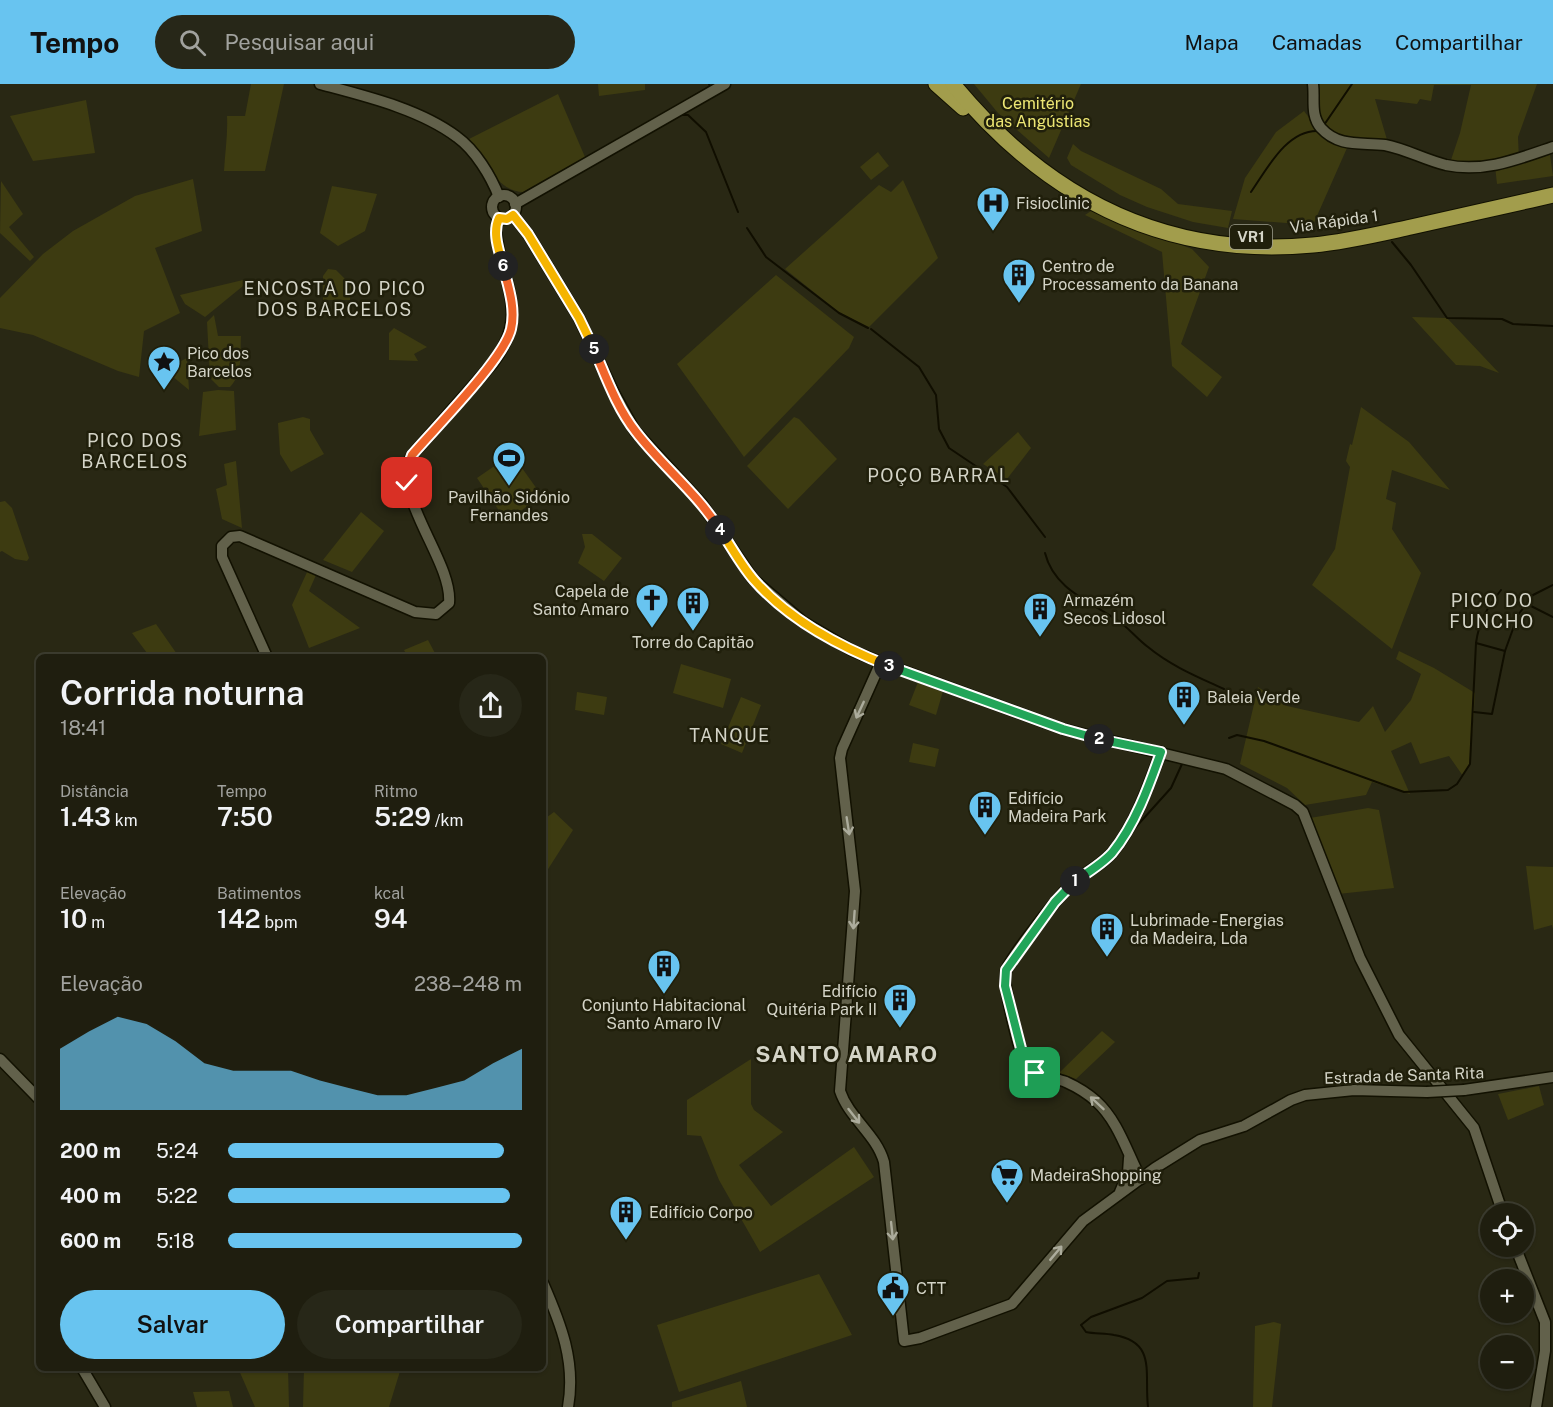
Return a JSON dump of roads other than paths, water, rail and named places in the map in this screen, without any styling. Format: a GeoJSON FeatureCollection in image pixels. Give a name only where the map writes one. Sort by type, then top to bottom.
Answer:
{"type":"FeatureCollection","features":[{"type":"Feature","properties":{"kind":"highway"},"geometry":{"type":"LineString","coordinates":[[936,84],[1003,140]]}},
{"type":"Feature","properties":{"kind":"highway","name":"Via Rápida 1"},"geometry":{"type":"LineString","coordinates":[[953,84],[1003,140],[1061,184],[1111,212],[1181,236],[1237,245],[1296,246],[1348,240],[1553,195]]}},
{"type":"Feature","properties":{"kind":"highway","name":"Via Rápida 1"},"geometry":{"type":"LineString","coordinates":[[965,84],[1011,134],[1066,177],[1132,210],[1203,231],[1259,237],[1320,235],[1364,228],[1553,186]]}},
{"type":"Feature","properties":{"kind":"street"},"geometry":{"type":"LineString","coordinates":[[321,84],[394,104],[456,136],[490,179],[499,196]]}},
{"type":"Feature","properties":{"kind":"street"},"geometry":{"type":"LineString","coordinates":[[499,196],[492,206],[494,214],[499,218],[507,219],[514,209],[725,84]]}},
{"type":"Feature","properties":{"kind":"street"},"geometry":{"type":"LineString","coordinates":[[1313,84],[1312,105],[1323,128],[1342,142],[1400,148],[1449,166],[1496,166],[1553,147]]}},
{"type":"Feature","properties":{"kind":"street"},"geometry":{"type":"LineString","coordinates":[[499,196],[510,197],[528,234],[579,318],[629,423],[702,504],[753,579],[799,619],[853,651],[1063,729],[1226,769],[1295,805],[1303,812],[1360,958],[1399,1035],[1474,1128],[1499,1203]]}},
{"type":"Feature","properties":{"kind":"street"},"geometry":{"type":"LineString","coordinates":[[266,654],[222,557],[222,546],[231,537],[240,536],[250,540],[415,612],[436,614],[449,603],[447,584],[407,483],[406,472],[412,455],[493,363],[502,350],[511,329],[512,306],[495,232],[499,218]]}},
{"type":"Feature","properties":{"kind":"street","name":"Estrada de Santa Rita"},"geometry":{"type":"LineString","coordinates":[[881,662],[842,748],[840,758],[855,891],[840,1090],[849,1111],[872,1137],[884,1162],[904,1341],[920,1338],[1012,1304],[1083,1221],[1119,1194],[1200,1140],[1244,1126],[1291,1100],[1305,1095],[1354,1090],[1427,1092],[1464,1090],[1553,1077]]}},
{"type":"Feature","properties":{"kind":"street"},"geometry":{"type":"LineString","coordinates":[[1141,1179],[1129,1158],[1118,1129],[1095,1100],[1075,1086],[1035,1073],[1024,1060],[1005,986],[1006,970],[1060,897],[1071,884],[1112,853],[1124,835],[1161,752]]}},
{"type":"Feature","properties":{"kind":"street"},"geometry":{"type":"LineString","coordinates":[[0,1059],[36,1096]]}},
{"type":"Feature","properties":{"kind":"street"},"geometry":{"type":"LineString","coordinates":[[1129,1158],[1143,1167],[1163,1163]]}},
{"type":"Feature","properties":{"kind":"street"},"geometry":{"type":"LineString","coordinates":[[1119,1194],[1128,1173],[1129,1158]]}},
{"type":"Feature","properties":{"kind":"street"},"geometry":{"type":"LineString","coordinates":[[1520,1257],[1549,1321],[1536,1407]]}},
{"type":"Feature","properties":{"kind":"street"},"geometry":{"type":"LineString","coordinates":[[546,1290],[562,1326],[569,1355],[571,1382],[568,1407]]}},
{"type":"Feature","properties":{"kind":"street"},"geometry":{"type":"LineString","coordinates":[[84,1371],[105,1407]]}},
{"type":"Feature","properties":{"kind":"waterway"},"geometry":{"type":"LineString","coordinates":[[685,101],[710,86],[709,84]]}},
{"type":"Feature","properties":{"kind":"waterway"},"geometry":{"type":"LineString","coordinates":[[1324,125],[1352,84]]}},
{"type":"Feature","properties":{"kind":"waterway"},"geometry":{"type":"LineString","coordinates":[[683,115],[688,115],[706,132],[738,212]]}},
{"type":"Feature","properties":{"kind":"waterway"},"geometry":{"type":"LineString","coordinates":[[1251,192],[1271,162],[1288,143],[1297,136],[1319,131]]}},
{"type":"Feature","properties":{"kind":"waterway"},"geometry":{"type":"LineString","coordinates":[[747,228],[766,257],[839,313],[868,328]]}},
{"type":"Feature","properties":{"kind":"waterway"},"geometry":{"type":"LineString","coordinates":[[1392,242],[1411,265],[1447,318],[1502,319],[1513,324],[1553,326]]}},
{"type":"Feature","properties":{"kind":"waterway"},"geometry":{"type":"LineString","coordinates":[[871,329],[919,367],[936,395],[939,429],[949,448],[1007,487],[1045,537]]}},
{"type":"Feature","properties":{"kind":"waterway"},"geometry":{"type":"LineString","coordinates":[[1045,553],[1056,576],[1074,593],[1121,623],[1166,660],[1224,689]]}},
{"type":"Feature","properties":{"kind":"waterway"},"geometry":{"type":"LineString","coordinates":[[1474,712],[1492,714],[1505,651],[1518,615],[1533,595],[1553,585]]}},
{"type":"Feature","properties":{"kind":"waterway"},"geometry":{"type":"LineString","coordinates":[[1476,643],[1484,615],[1501,590]]}},
{"type":"Feature","properties":{"kind":"waterway"},"geometry":{"type":"LineString","coordinates":[[1527,604],[1553,617]]}},
{"type":"Feature","properties":{"kind":"waterway"},"geometry":{"type":"LineString","coordinates":[[1229,738],[1237,735],[1264,741],[1404,792],[1448,790],[1457,784],[1470,764],[1476,643],[1505,651]]}},
{"type":"Feature","properties":{"kind":"waterway"},"geometry":{"type":"LineString","coordinates":[[1135,828],[1171,788],[1182,764]]}},
{"type":"Feature","properties":{"kind":"waterway"},"geometry":{"type":"LineString","coordinates":[[1148,1407],[1146,1361],[1137,1344],[1114,1335],[1086,1332],[1081,1325],[1091,1317],[1142,1298],[1167,1281],[1198,1278],[1199,1273]]}},
{"type":"Feature","properties":{"kind":"place","name":"Fisioclinic"},"geometry":{"type":"Point","coordinates":[993,232]}},
{"type":"Feature","properties":{"kind":"place","name":"Centro de Processamento da Banana"},"geometry":{"type":"Point","coordinates":[1019,304]}},
{"type":"Feature","properties":{"kind":"place","name":"Pico dos Barcelos"},"geometry":{"type":"Point","coordinates":[164,391]}},
{"type":"Feature","properties":{"kind":"place","name":"Pavilhão Sidónio Fernandes"},"geometry":{"type":"Point","coordinates":[509,487]}},
{"type":"Feature","properties":{"kind":"place","name":"Capela de Santo Amaro"},"geometry":{"type":"Point","coordinates":[652,629]}},
{"type":"Feature","properties":{"kind":"place","name":"Torre do Capitão"},"geometry":{"type":"Point","coordinates":[693,632]}},
{"type":"Feature","properties":{"kind":"place","name":"Armazém Secos Lidosol"},"geometry":{"type":"Point","coordinates":[1040,638]}},
{"type":"Feature","properties":{"kind":"place","name":"Baleia Verde"},"geometry":{"type":"Point","coordinates":[1184,726]}},
{"type":"Feature","properties":{"kind":"place","name":"Edifício Madeira Park"},"geometry":{"type":"Point","coordinates":[985,836]}},
{"type":"Feature","properties":{"kind":"place","name":"Lubrimade - Energias da Madeira, Lda"},"geometry":{"type":"Point","coordinates":[1107,958]}},
{"type":"Feature","properties":{"kind":"place","name":"Conjunto Habitacional Santo Amaro IV"},"geometry":{"type":"Point","coordinates":[664,995]}},
{"type":"Feature","properties":{"kind":"place","name":"Edifício Quitéria Park II"},"geometry":{"type":"Point","coordinates":[900,1029]}},
{"type":"Feature","properties":{"kind":"place","name":"MadeiraShopping"},"geometry":{"type":"Point","coordinates":[1007,1204]}},
{"type":"Feature","properties":{"kind":"place","name":"Edifício Corpo"},"geometry":{"type":"Point","coordinates":[626,1241]}},
{"type":"Feature","properties":{"kind":"place","name":"CTT"},"geometry":{"type":"Point","coordinates":[893,1317]}},
{"type":"Feature","properties":{"kind":"district","name":"ENCOSTA DO PICO DOS BARCELOS"},"geometry":{"type":"Point","coordinates":[335,299]}},
{"type":"Feature","properties":{"kind":"district","name":"PICO DOS BARCELOS"},"geometry":{"type":"Point","coordinates":[135,451]}},
{"type":"Feature","properties":{"kind":"district","name":"POÇO BARRAL"},"geometry":{"type":"Point","coordinates":[939,476]}},
{"type":"Feature","properties":{"kind":"district","name":"PICO DO FUNCHO"},"geometry":{"type":"Point","coordinates":[1492,611]}},
{"type":"Feature","properties":{"kind":"district","name":"TANQUE"},"geometry":{"type":"Point","coordinates":[730,736]}},
{"type":"Feature","properties":{"kind":"district","name":"SANTO AMARO"},"geometry":{"type":"Point","coordinates":[847,1054]}},
{"type":"Feature","properties":{"kind":"park label","name":"Cemitério das Angústias"},"geometry":{"type":"Point","coordinates":[1038,112]}}]}
